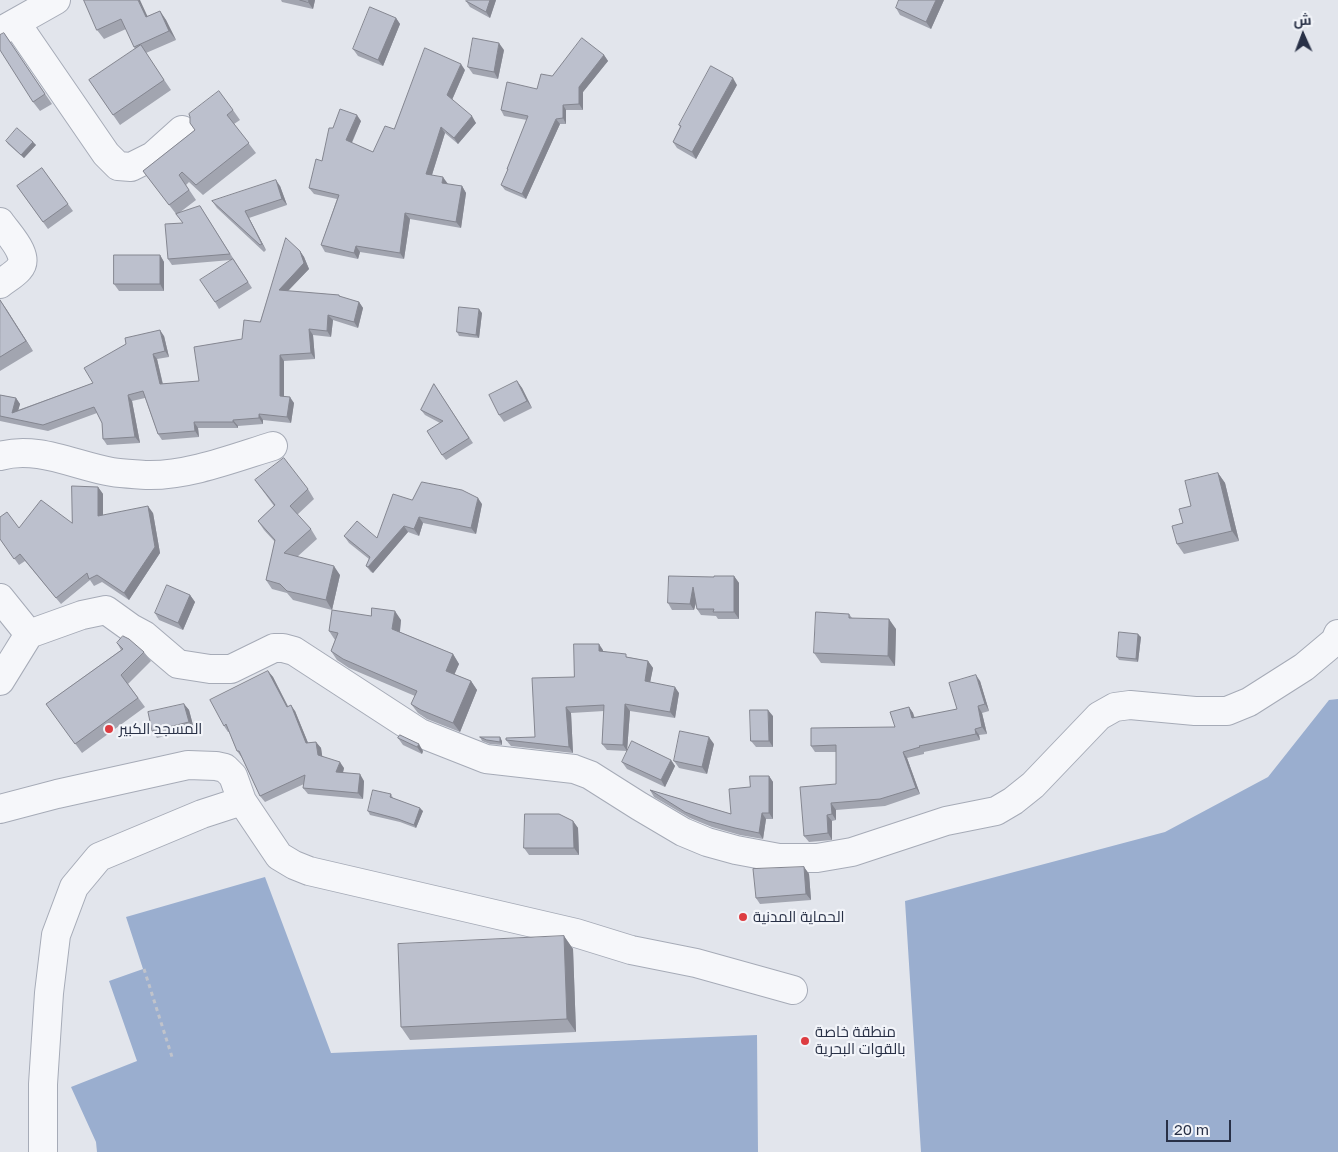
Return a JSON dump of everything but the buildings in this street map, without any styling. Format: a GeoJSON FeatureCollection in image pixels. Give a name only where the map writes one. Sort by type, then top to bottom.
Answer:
{"type":"FeatureCollection","features":[{"type":"Feature","properties":{"kind":"street"},"geometry":{"type":"LineString","coordinates":[[56,0],[8,27],[106,154],[118,166],[131,167],[153,156],[182,130]]}},
{"type":"Feature","properties":{"kind":"street"},"geometry":{"type":"LineString","coordinates":[[0,222],[20,250],[23,263],[19,270],[0,284]]}},
{"type":"Feature","properties":{"kind":"street"},"geometry":{"type":"LineString","coordinates":[[0,456],[19,452],[53,457],[112,472],[148,475],[183,471],[219,463],[273,446]]}},
{"type":"Feature","properties":{"kind":"street"},"geometry":{"type":"LineString","coordinates":[[0,598],[29,634]]}},
{"type":"Feature","properties":{"kind":"street"},"geometry":{"type":"LineString","coordinates":[[0,680],[29,634],[82,615],[106,610],[144,635],[178,664],[210,669],[231,668],[274,648],[283,648],[294,651],[420,733],[486,759],[574,769],[590,775],[683,832],[707,842],[736,850],[779,858],[817,858],[852,852],[946,821],[996,811],[1014,801],[1033,785],[1099,716],[1115,707],[1130,705],[1195,711],[1227,711],[1249,702],[1304,667],[1335,641],[1338,634]]}},
{"type":"Feature","properties":{"kind":"street"},"geometry":{"type":"LineString","coordinates":[[0,809],[57,794],[188,766],[216,766],[225,768],[232,776],[242,801],[279,856],[309,871],[576,933],[631,950],[696,963],[793,990]]}},
{"type":"Feature","properties":{"kind":"street"},"geometry":{"type":"LineString","coordinates":[[43,1152],[43,1084],[49,994],[56,935],[74,887],[100,858],[202,814],[242,801]]}},
{"type":"Feature","properties":{"kind":"path"},"geometry":{"type":"LineString","coordinates":[[144,969],[173,1060]]}},
{"type":"Feature","properties":{"kind":"water"},"geometry":{"type":"Polygon","coordinates":[[[1338,699],[1338,1152],[921,1152],[905,901],[1165,832],[1268,777],[1329,700],[1338,699]]]}},
{"type":"Feature","properties":{"kind":"water"},"geometry":{"type":"Polygon","coordinates":[[[265,877],[331,1053],[757,1035],[758,1152],[97,1152],[96,1142],[71,1087],[137,1061],[109,981],[143,969],[126,917],[265,877]]]}},
{"type":"Feature","properties":{"kind":"place","name":"المسجد الكبير"},"geometry":{"type":"Point","coordinates":[109,729]}},
{"type":"Feature","properties":{"kind":"place","name":"الحماية المدنية"},"geometry":{"type":"Point","coordinates":[743,917]}},
{"type":"Feature","properties":{"kind":"place","name":"منطقة خاصة بالقوات البحرية"},"geometry":{"type":"Point","coordinates":[805,1041]}}]}
